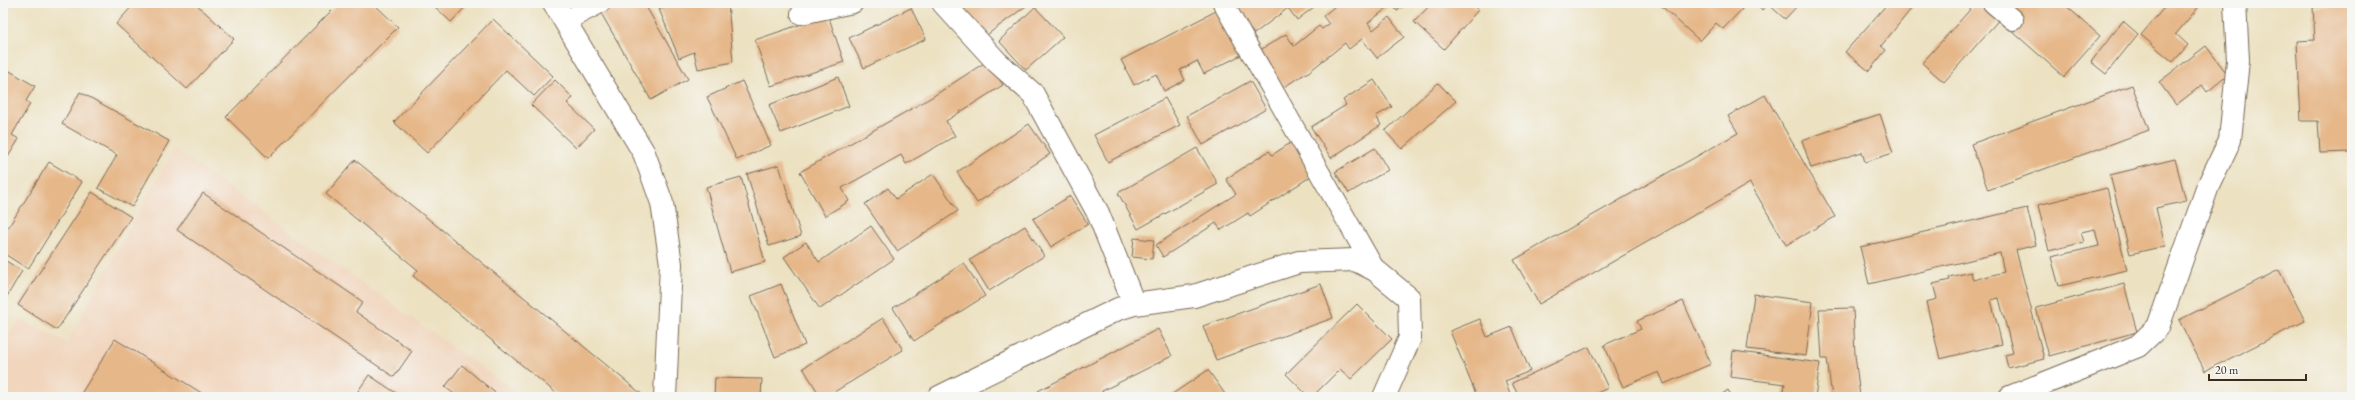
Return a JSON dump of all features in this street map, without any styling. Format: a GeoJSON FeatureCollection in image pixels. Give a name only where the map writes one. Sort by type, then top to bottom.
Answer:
{"type":"FeatureCollection","features":[{"type":"Feature","properties":{"kind":"street"},"geometry":{"type":"LineString","coordinates":[[943,3],[997,62],[1033,94],[1098,213],[1134,304]]}},
{"type":"Feature","properties":{"kind":"street"},"geometry":{"type":"LineString","coordinates":[[2010,397],[2138,346],[2158,327],[2208,186],[2230,140],[2238,60],[2235,3]]}},
{"type":"Feature","properties":{"kind":"street"},"geometry":{"type":"LineString","coordinates":[[560,12],[644,153],[662,203],[671,264],[664,397]]}},
{"type":"Feature","properties":{"kind":"street"},"geometry":{"type":"LineString","coordinates":[[938,397],[1118,309],[1134,304],[1194,296],[1299,262],[1355,260],[1375,270],[1409,298],[1410,338],[1384,397]]}},
{"type":"Feature","properties":{"kind":"lane"},"geometry":{"type":"LineString","coordinates":[[560,12],[600,3]]}},
{"type":"Feature","properties":{"kind":"lane"},"geometry":{"type":"LineString","coordinates":[[801,14],[853,3]]}},
{"type":"Feature","properties":{"kind":"lane"},"geometry":{"type":"LineString","coordinates":[[1223,3],[1375,270]]}},
{"type":"Feature","properties":{"kind":"lane"},"geometry":{"type":"LineString","coordinates":[[1993,3],[2013,20]]}},
{"type":"Feature","properties":{"kind":"shaded area"},"geometry":{"type":"Polygon","coordinates":[[[174,149],[523,397],[3,397],[3,345],[20,319],[67,342],[174,149]]]}},
{"type":"Feature","properties":{"kind":"building"},"geometry":{"type":"Polygon","coordinates":[[[135,3],[195,3],[234,39],[187,89],[116,24],[135,3]]]}},
{"type":"Feature","properties":{"kind":"building"},"geometry":{"type":"Polygon","coordinates":[[[339,3],[373,3],[398,27],[268,158],[226,117],[339,3]]]}},
{"type":"Feature","properties":{"kind":"building"},"geometry":{"type":"Polygon","coordinates":[[[431,3],[469,3],[451,22],[431,3]]]}},
{"type":"Feature","properties":{"kind":"building"},"geometry":{"type":"Polygon","coordinates":[[[618,3],[644,3],[688,79],[651,100],[601,13],[618,3]]]}},
{"type":"Feature","properties":{"kind":"building"},"geometry":{"type":"Polygon","coordinates":[[[672,3],[728,3],[733,62],[698,69],[694,52],[679,58],[659,9],[672,3]]]}},
{"type":"Feature","properties":{"kind":"building"},"geometry":{"type":"Polygon","coordinates":[[[958,3],[1030,3],[984,37],[958,3]]]}},
{"type":"Feature","properties":{"kind":"building"},"geometry":{"type":"Polygon","coordinates":[[[1234,3],[1319,3],[1297,20],[1288,8],[1254,34],[1231,6],[1234,3]]]}},
{"type":"Feature","properties":{"kind":"building"},"geometry":{"type":"Polygon","coordinates":[[[1339,3],[1408,3],[1397,11],[1392,4],[1368,23],[1373,30],[1389,17],[1404,37],[1377,58],[1362,39],[1349,49],[1345,43],[1310,71],[1277,91],[1254,54],[1286,34],[1294,46],[1319,26],[1322,29],[1329,24],[1323,16],[1339,3]]]}},
{"type":"Feature","properties":{"kind":"building"},"geometry":{"type":"Polygon","coordinates":[[[1432,3],[1470,3],[1478,10],[1444,49],[1414,22],[1432,3]]]}},
{"type":"Feature","properties":{"kind":"building"},"geometry":{"type":"Polygon","coordinates":[[[1658,3],[1737,3],[1743,8],[1723,29],[1716,23],[1700,41],[1658,3]]]}},
{"type":"Feature","properties":{"kind":"building"},"geometry":{"type":"Polygon","coordinates":[[[1754,3],[1800,3],[1785,19],[1768,4],[1762,10],[1754,3]]]}},
{"type":"Feature","properties":{"kind":"building"},"geometry":{"type":"Polygon","coordinates":[[[1888,3],[1916,3],[1881,46],[1886,50],[1869,71],[1845,52],[1888,3]]]}},
{"type":"Feature","properties":{"kind":"building"},"geometry":{"type":"Polygon","coordinates":[[[1976,3],[1990,3],[2003,15],[1944,82],[1922,63],[1976,3]]]}},
{"type":"Feature","properties":{"kind":"building"},"geometry":{"type":"Polygon","coordinates":[[[2003,3],[2063,3],[2100,36],[2064,77],[2012,31],[2022,20],[2003,3]]]}},
{"type":"Feature","properties":{"kind":"building"},"geometry":{"type":"Polygon","coordinates":[[[2168,3],[2201,4],[2176,34],[2188,45],[2173,62],[2141,35],[2168,3]]]}},
{"type":"Feature","properties":{"kind":"building"},"geometry":{"type":"Polygon","coordinates":[[[2352,5],[2352,152],[2320,153],[2318,121],[2301,121],[2297,41],[2315,40],[2313,7],[2352,5]]]}},
{"type":"Feature","properties":{"kind":"building"},"geometry":{"type":"Polygon","coordinates":[[[1035,7],[1063,37],[1026,70],[999,41],[1035,7]]]}},
{"type":"Feature","properties":{"kind":"building"},"geometry":{"type":"Polygon","coordinates":[[[911,8],[926,39],[864,68],[849,38],[911,8]]]}},
{"type":"Feature","properties":{"kind":"building"},"geometry":{"type":"Polygon","coordinates":[[[1218,10],[1241,55],[1204,74],[1197,61],[1180,70],[1185,80],[1164,91],[1156,74],[1134,85],[1121,60],[1218,10]]]}},
{"type":"Feature","properties":{"kind":"building"},"geometry":{"type":"Polygon","coordinates":[[[828,15],[844,62],[771,86],[755,40],[828,15]]]}},
{"type":"Feature","properties":{"kind":"building"},"geometry":{"type":"Polygon","coordinates":[[[493,19],[553,76],[534,96],[506,70],[427,153],[394,122],[493,19]]]}},
{"type":"Feature","properties":{"kind":"building"},"geometry":{"type":"Polygon","coordinates":[[[2123,21],[2138,34],[2106,74],[2091,62],[2123,21]]]}},
{"type":"Feature","properties":{"kind":"building"},"geometry":{"type":"Polygon","coordinates":[[[2206,46],[2228,75],[2207,92],[2202,85],[2176,105],[2159,82],[2206,46]]]}},
{"type":"Feature","properties":{"kind":"building"},"geometry":{"type":"Polygon","coordinates":[[[987,61],[1003,85],[946,121],[955,136],[906,164],[901,155],[842,188],[849,201],[825,216],[800,172],[932,97],[987,61]]]}},
{"type":"Feature","properties":{"kind":"building"},"geometry":{"type":"Polygon","coordinates":[[[3,67],[35,86],[26,101],[30,104],[12,135],[19,139],[3,165],[3,67]]]}},
{"type":"Feature","properties":{"kind":"building"},"geometry":{"type":"Polygon","coordinates":[[[838,77],[849,106],[781,133],[769,105],[838,77]]]}},
{"type":"Feature","properties":{"kind":"building"},"geometry":{"type":"Polygon","coordinates":[[[555,80],[573,98],[567,103],[594,129],[576,148],[531,105],[555,80]]]}},
{"type":"Feature","properties":{"kind":"building"},"geometry":{"type":"Polygon","coordinates":[[[1374,80],[1392,107],[1376,116],[1381,125],[1331,158],[1311,127],[1346,105],[1343,100],[1374,80]]]}},
{"type":"Feature","properties":{"kind":"building"},"geometry":{"type":"Polygon","coordinates":[[[742,81],[771,145],[737,160],[707,97],[742,81]]]}},
{"type":"Feature","properties":{"kind":"building"},"geometry":{"type":"Polygon","coordinates":[[[1250,81],[1266,109],[1203,145],[1187,116],[1250,81]]]}},
{"type":"Feature","properties":{"kind":"building"},"geometry":{"type":"Polygon","coordinates":[[[1438,83],[1456,101],[1402,149],[1385,131],[1438,83]]]}},
{"type":"Feature","properties":{"kind":"building"},"geometry":{"type":"Polygon","coordinates":[[[2132,85],[2149,130],[1988,190],[1971,144],[2132,85]]]}},
{"type":"Feature","properties":{"kind":"building"},"geometry":{"type":"Polygon","coordinates":[[[80,92],[169,141],[132,207],[98,188],[117,155],[62,124],[80,92]]]}},
{"type":"Feature","properties":{"kind":"building"},"geometry":{"type":"Polygon","coordinates":[[[1765,95],[1835,217],[1786,245],[1750,183],[1539,304],[1514,260],[1738,133],[1728,116],[1765,95]]]}},
{"type":"Feature","properties":{"kind":"building"},"geometry":{"type":"Polygon","coordinates":[[[1165,98],[1180,125],[1108,162],[1094,135],[1165,98]]]}},
{"type":"Feature","properties":{"kind":"building"},"geometry":{"type":"Polygon","coordinates":[[[1880,114],[1893,153],[1865,162],[1862,152],[1811,168],[1802,140],[1880,114]]]}},
{"type":"Feature","properties":{"kind":"building"},"geometry":{"type":"Polygon","coordinates":[[[1029,124],[1050,154],[977,203],[957,172],[1029,124]]]}},
{"type":"Feature","properties":{"kind":"building"},"geometry":{"type":"Polygon","coordinates":[[[1292,142],[1313,175],[1250,216],[1248,213],[1221,230],[1216,223],[1163,257],[1156,245],[1236,194],[1226,179],[1269,151],[1272,155],[1292,142]]]}},
{"type":"Feature","properties":{"kind":"building"},"geometry":{"type":"Polygon","coordinates":[[[1197,148],[1218,184],[1138,229],[1118,193],[1197,148]]]}},
{"type":"Feature","properties":{"kind":"building"},"geometry":{"type":"Polygon","coordinates":[[[1375,148],[1388,170],[1349,193],[1335,172],[1375,148]]]}},
{"type":"Feature","properties":{"kind":"building"},"geometry":{"type":"Polygon","coordinates":[[[2175,159],[2186,201],[2156,208],[2165,246],[2130,254],[2110,175],[2175,159]]]}},
{"type":"Feature","properties":{"kind":"building"},"geometry":{"type":"Polygon","coordinates":[[[355,160],[644,396],[561,397],[413,276],[418,270],[326,194],[355,160]]]}},
{"type":"Feature","properties":{"kind":"building"},"geometry":{"type":"Polygon","coordinates":[[[49,162],[82,182],[28,269],[3,253],[3,236],[49,162]]]}},
{"type":"Feature","properties":{"kind":"building"},"geometry":{"type":"Polygon","coordinates":[[[779,165],[801,236],[769,246],[747,174],[779,165]]]}},
{"type":"Feature","properties":{"kind":"building"},"geometry":{"type":"Polygon","coordinates":[[[933,174],[958,211],[897,251],[865,204],[888,188],[896,199],[933,174]]]}},
{"type":"Feature","properties":{"kind":"building"},"geometry":{"type":"Polygon","coordinates":[[[741,177],[765,262],[730,272],[706,187],[741,177]]]}},
{"type":"Feature","properties":{"kind":"building"},"geometry":{"type":"Polygon","coordinates":[[[2107,188],[2127,270],[2059,286],[2051,257],[2099,246],[2095,229],[2081,232],[2084,242],[2049,251],[2038,205],[2107,188]]]}},
{"type":"Feature","properties":{"kind":"building"},"geometry":{"type":"Polygon","coordinates":[[[92,192],[131,217],[57,330],[18,305],[92,192]]]}},
{"type":"Feature","properties":{"kind":"building"},"geometry":{"type":"Polygon","coordinates":[[[203,193],[363,302],[356,312],[412,351],[394,377],[177,230],[203,193]]]}},
{"type":"Feature","properties":{"kind":"building"},"geometry":{"type":"Polygon","coordinates":[[[1070,196],[1088,224],[1051,247],[1033,219],[1070,196]]]}},
{"type":"Feature","properties":{"kind":"building"},"geometry":{"type":"Polygon","coordinates":[[[2027,208],[2036,245],[2016,250],[2044,359],[2008,368],[2005,355],[2013,353],[1999,298],[1991,300],[2002,344],[1940,359],[1926,302],[1937,299],[1933,284],[1950,280],[1949,277],[1971,272],[1973,280],[2004,272],[2000,253],[1869,284],[1860,247],[2027,208]]]}},
{"type":"Feature","properties":{"kind":"building"},"geometry":{"type":"Polygon","coordinates":[[[871,226],[894,259],[820,309],[784,257],[806,242],[819,262],[871,226]]]}},
{"type":"Feature","properties":{"kind":"building"},"geometry":{"type":"Polygon","coordinates":[[[1025,226],[1044,256],[989,291],[970,260],[1025,226]]]}},
{"type":"Feature","properties":{"kind":"building"},"geometry":{"type":"Polygon","coordinates":[[[1134,238],[1154,240],[1152,259],[1132,257],[1134,238]]]}},
{"type":"Feature","properties":{"kind":"building"},"geometry":{"type":"Polygon","coordinates":[[[3,259],[22,271],[3,303],[3,259]]]}},
{"type":"Feature","properties":{"kind":"building"},"geometry":{"type":"Polygon","coordinates":[[[964,263],[985,296],[914,341],[893,308],[964,263]]]}},
{"type":"Feature","properties":{"kind":"building"},"geometry":{"type":"Polygon","coordinates":[[[2279,270],[2305,321],[2205,371],[2179,320],[2279,270]]]}},
{"type":"Feature","properties":{"kind":"building"},"geometry":{"type":"Polygon","coordinates":[[[781,284],[805,345],[775,357],[751,296],[781,284]]]}},
{"type":"Feature","properties":{"kind":"building"},"geometry":{"type":"Polygon","coordinates":[[[1321,284],[1333,318],[1216,360],[1203,326],[1321,284]]]}},
{"type":"Feature","properties":{"kind":"building"},"geometry":{"type":"Polygon","coordinates":[[[2124,284],[2137,332],[2049,356],[2036,308],[2124,284]]]}},
{"type":"Feature","properties":{"kind":"building"},"geometry":{"type":"Polygon","coordinates":[[[1754,294],[1813,302],[1806,356],[1747,349],[1754,294]]]}},
{"type":"Feature","properties":{"kind":"building"},"geometry":{"type":"Polygon","coordinates":[[[1683,301],[1711,364],[1664,384],[1659,372],[1623,387],[1604,345],[1641,329],[1637,321],[1683,301]]]}},
{"type":"Feature","properties":{"kind":"building"},"geometry":{"type":"Polygon","coordinates":[[[1357,304],[1392,339],[1351,379],[1340,369],[1312,397],[1309,397],[1286,374],[1357,304]]]}},
{"type":"Feature","properties":{"kind":"building"},"geometry":{"type":"Polygon","coordinates":[[[1853,308],[1855,355],[1860,397],[1832,397],[1827,359],[1822,359],[1819,309],[1853,308]]]}},
{"type":"Feature","properties":{"kind":"building"},"geometry":{"type":"Polygon","coordinates":[[[883,318],[903,350],[826,397],[821,397],[803,368],[883,318]]]}},
{"type":"Feature","properties":{"kind":"building"},"geometry":{"type":"Polygon","coordinates":[[[1480,319],[1487,337],[1512,327],[1530,371],[1505,381],[1511,397],[1477,397],[1450,331],[1480,319]]]}},
{"type":"Feature","properties":{"kind":"building"},"geometry":{"type":"Polygon","coordinates":[[[1158,329],[1172,356],[1102,391],[1105,397],[1041,397],[1038,391],[1158,329]]]}},
{"type":"Feature","properties":{"kind":"building"},"geometry":{"type":"Polygon","coordinates":[[[115,339],[208,397],[79,397],[115,339]]]}},
{"type":"Feature","properties":{"kind":"building"},"geometry":{"type":"Polygon","coordinates":[[[1589,347],[1608,388],[1588,397],[1519,397],[1512,383],[1589,347]]]}},
{"type":"Feature","properties":{"kind":"building"},"geometry":{"type":"Polygon","coordinates":[[[1733,351],[1820,363],[1815,397],[1783,397],[1785,384],[1730,377],[1733,351]]]}},
{"type":"Feature","properties":{"kind":"building"},"geometry":{"type":"Polygon","coordinates":[[[462,365],[500,397],[458,397],[445,387],[462,365]]]}},
{"type":"Feature","properties":{"kind":"building"},"geometry":{"type":"Polygon","coordinates":[[[1208,370],[1227,397],[1168,397],[1208,370]]]}},
{"type":"Feature","properties":{"kind":"building"},"geometry":{"type":"Polygon","coordinates":[[[369,375],[402,397],[354,397],[369,375]]]}},
{"type":"Feature","properties":{"kind":"building"},"geometry":{"type":"Polygon","coordinates":[[[715,378],[762,379],[761,397],[714,397],[715,378]]]}},
{"type":"Feature","properties":{"kind":"building"},"geometry":{"type":"Polygon","coordinates":[[[1728,390],[1732,397],[1718,397],[1728,390]]]}}]}
